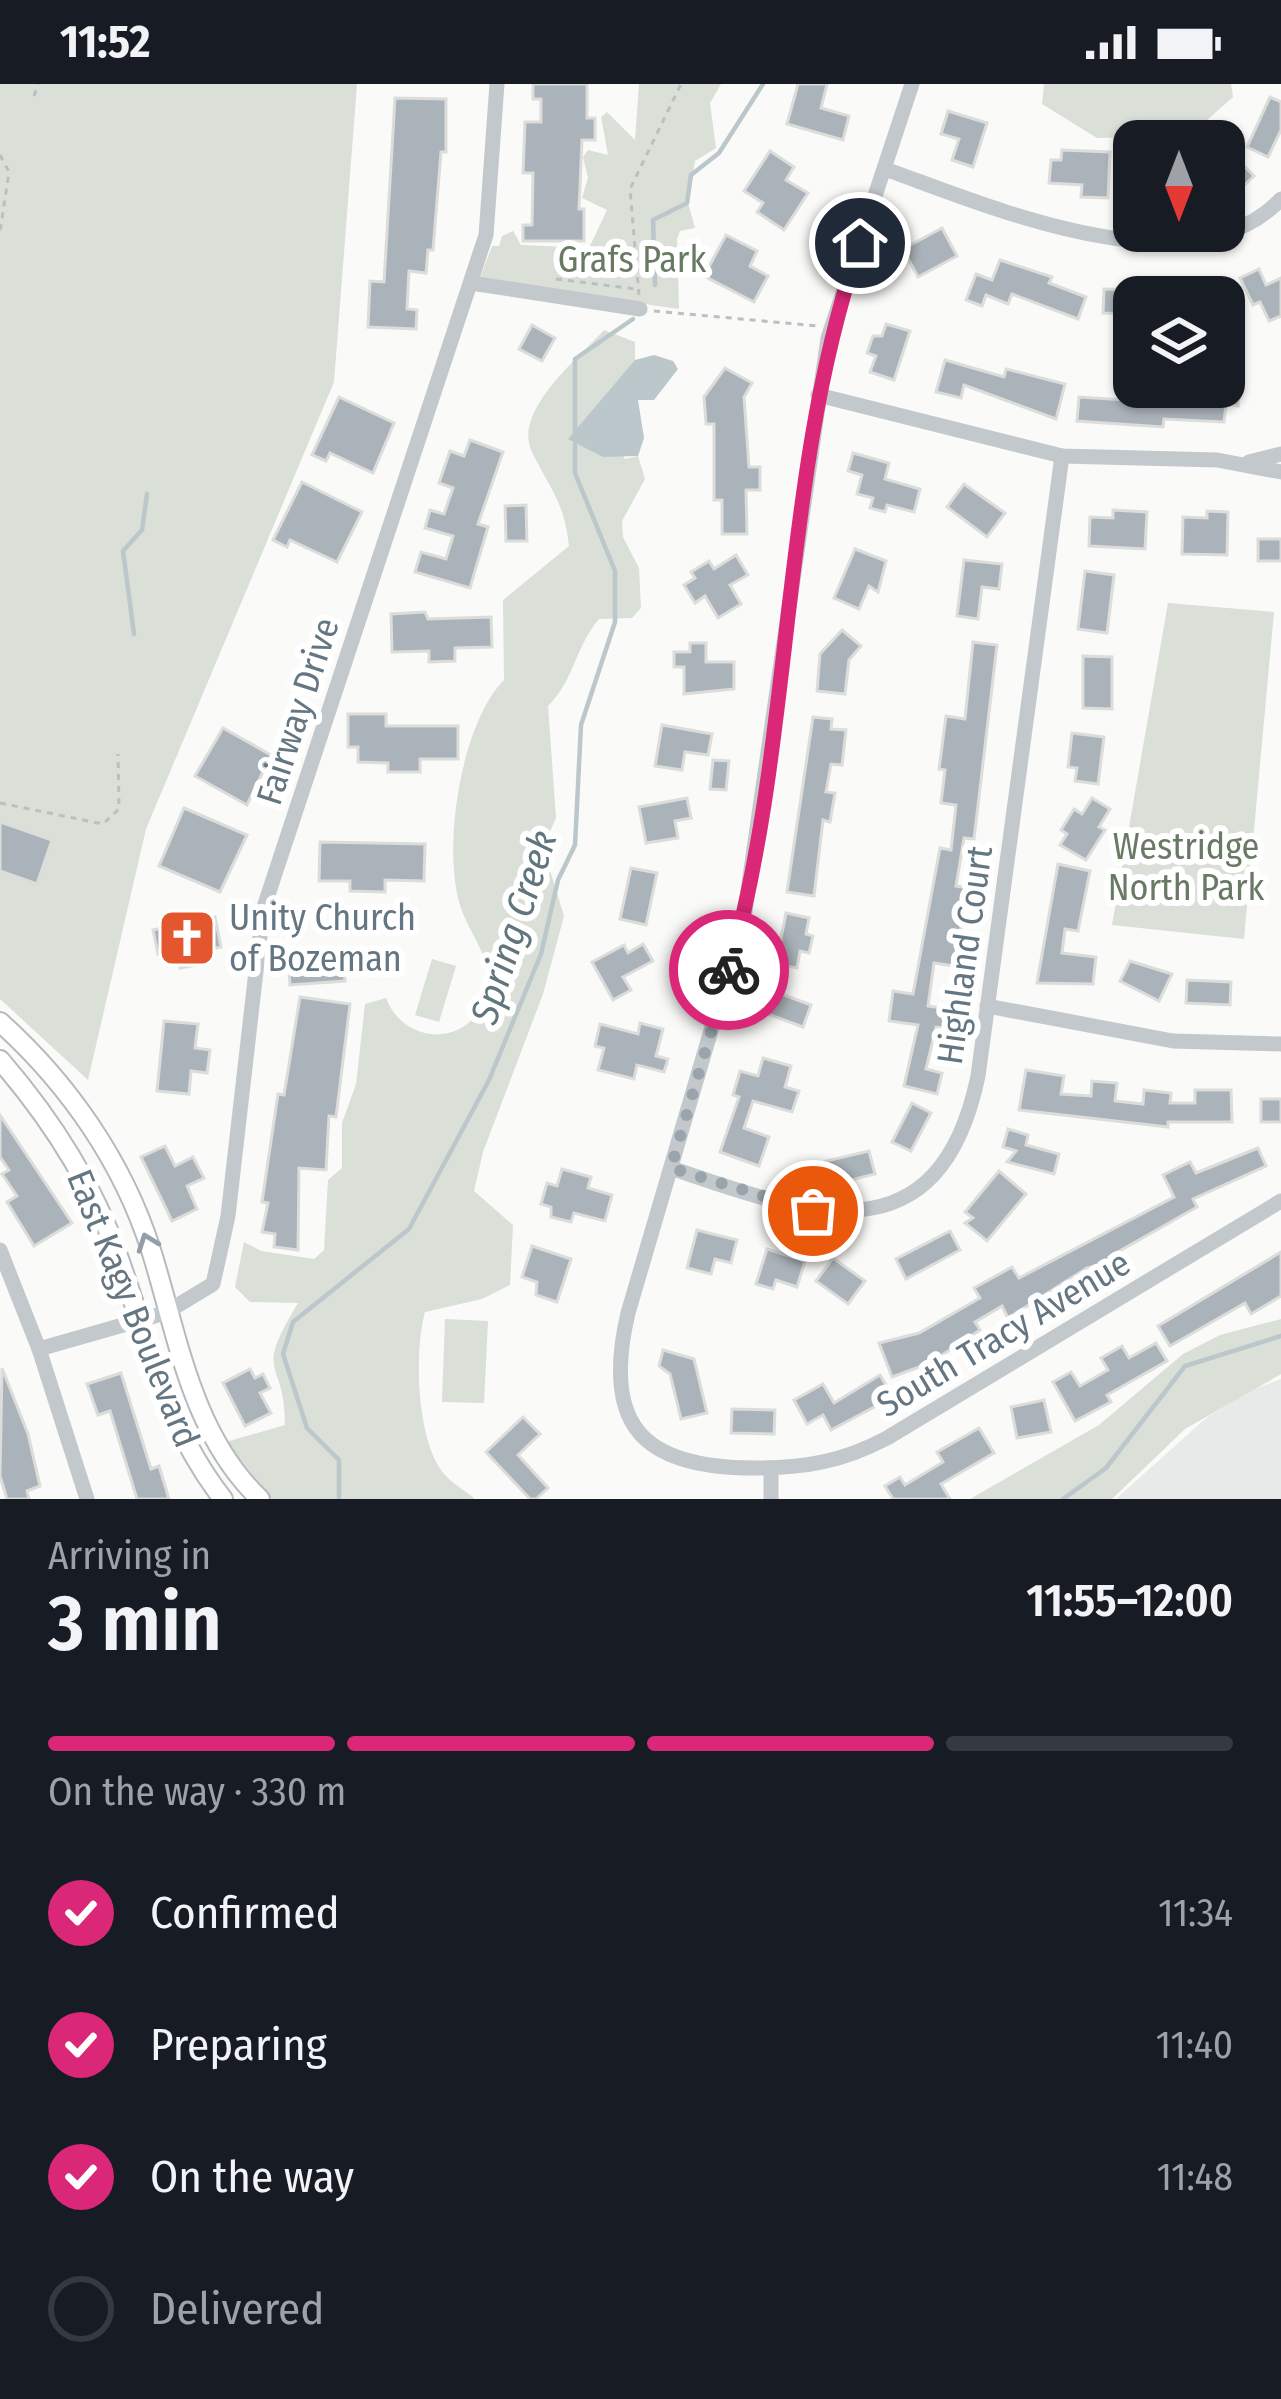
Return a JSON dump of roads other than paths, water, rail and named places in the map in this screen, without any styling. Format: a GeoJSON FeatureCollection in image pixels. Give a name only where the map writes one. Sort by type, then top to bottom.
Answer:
{"type":"FeatureCollection","features":[{"type":"Feature","properties":{"kind":"main road","name":"East Kagy Boulevard"},"geometry":{"type":"LineString","coordinates":[[0,1022],[100,1135],[151,1250],[165,1313],[219,1448],[260,1499]]}},
{"type":"Feature","properties":{"kind":"main road","name":"East Kagy Boulevard"},"geometry":{"type":"LineString","coordinates":[[0,1060],[67,1145],[118,1254],[181,1440],[223,1499]]}},
{"type":"Feature","properties":{"kind":"street","name":"Fairway Drive"},"geometry":{"type":"LineString","coordinates":[[39,1349],[165,1313],[213,1284],[222,1254],[263,910],[471,283],[490,209],[496,84]]}},
{"type":"Feature","properties":{"kind":"street","name":"South Tracy Avenue"},"geometry":{"type":"LineString","coordinates":[[912,84],[832,328],[818,394],[744,918],[618,1356],[620,1393],[637,1428],[666,1455],[713,1468],[829,1463],[868,1448],[1281,1201]]}},
{"type":"Feature","properties":{"kind":"street"},"geometry":{"type":"LineString","coordinates":[[885,170],[1017,215],[1104,237],[1211,236],[1244,224],[1281,199]]}},
{"type":"Feature","properties":{"kind":"street"},"geometry":{"type":"LineString","coordinates":[[471,283],[640,309]]}},
{"type":"Feature","properties":{"kind":"street"},"geometry":{"type":"LineString","coordinates":[[818,394],[1062,456],[1240,464],[1281,472]]}},
{"type":"Feature","properties":{"kind":"street"},"geometry":{"type":"LineString","coordinates":[[1240,464],[1281,454]]}},
{"type":"Feature","properties":{"kind":"street","name":"Highland Court"},"geometry":{"type":"LineString","coordinates":[[671,1168],[813,1211],[858,1211],[899,1198],[948,1162],[964,1134],[988,1006],[1062,456]]}},
{"type":"Feature","properties":{"kind":"street"},"geometry":{"type":"LineString","coordinates":[[988,1006],[1173,1041],[1281,1044]]}},
{"type":"Feature","properties":{"kind":"street"},"geometry":{"type":"LineString","coordinates":[[0,1250],[39,1349],[87,1499]]}},
{"type":"Feature","properties":{"kind":"street"},"geometry":{"type":"LineString","coordinates":[[771,1468],[771,1499]]}},
{"type":"Feature","properties":{"kind":"waterway","name":"Spring Creek"},"geometry":{"type":"LineString","coordinates":[[655,285],[653,220],[687,203],[691,175],[719,153],[763,84]]}},
{"type":"Feature","properties":{"kind":"waterway","name":"Spring Creek"},"geometry":{"type":"LineString","coordinates":[[575,433],[575,359],[633,319]]}},
{"type":"Feature","properties":{"kind":"waterway","name":"Spring Creek"},"geometry":{"type":"LineString","coordinates":[[339,1499],[339,1460],[307,1428],[283,1354],[293,1322],[409,1229],[489,1080],[541,954],[558,880],[575,845],[581,725],[615,622],[615,571],[575,473],[575,444]]}},
{"type":"Feature","properties":{"kind":"waterway"},"geometry":{"type":"LineString","coordinates":[[134,634],[123,551],[142,530],[147,494]]}},
{"type":"Feature","properties":{"kind":"waterway"},"geometry":{"type":"LineString","coordinates":[[1063,1499],[1106,1468],[1185,1366],[1281,1336]]}},
{"type":"Feature","properties":{"kind":"place","name":"Unity Church of Bozeman"},"geometry":{"type":"Point","coordinates":[187,938]}},
{"type":"Feature","properties":{"kind":"park label","name":"Grafs Park"},"geometry":{"type":"Point","coordinates":[632,259]}},
{"type":"Feature","properties":{"kind":"park label","name":"Westridge North Park"},"geometry":{"type":"Point","coordinates":[1186,866]}}]}
